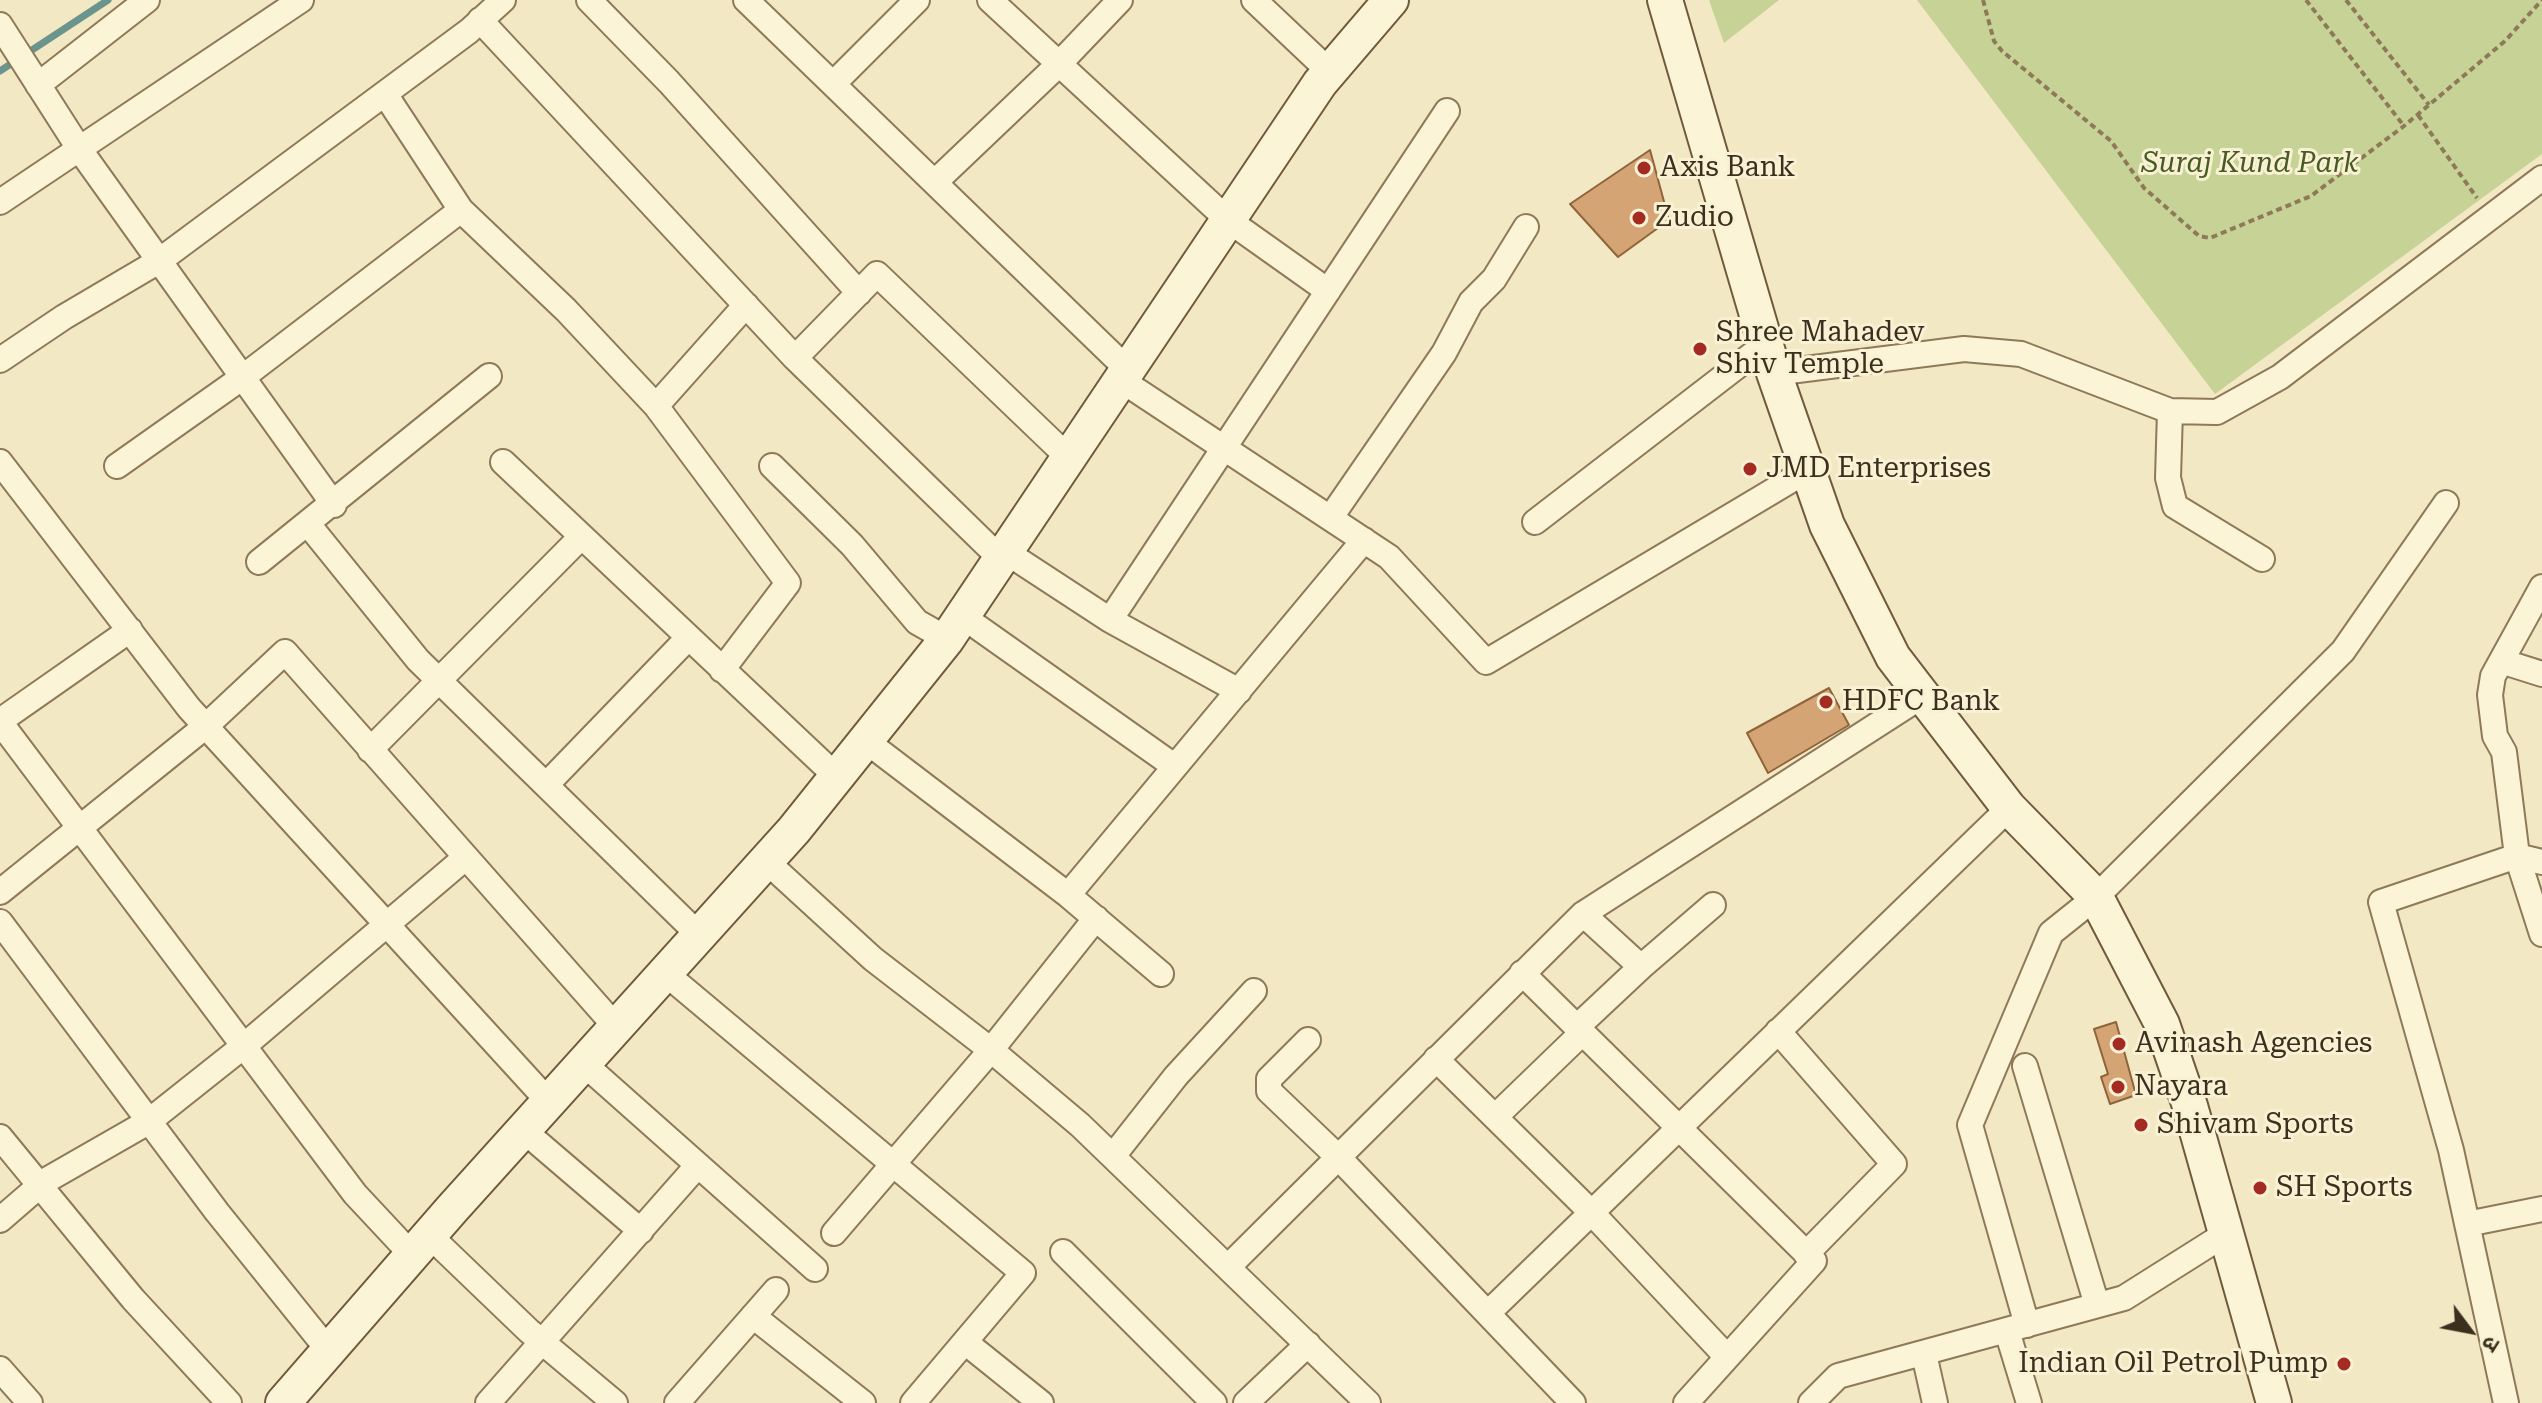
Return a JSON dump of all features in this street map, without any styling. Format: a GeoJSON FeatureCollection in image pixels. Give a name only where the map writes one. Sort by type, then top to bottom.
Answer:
{"type":"FeatureCollection","features":[{"type":"Feature","properties":{"kind":"street"},"geometry":{"type":"LineString","coordinates":[[33,78],[147,0]]}},
{"type":"Feature","properties":{"kind":"street"},"geometry":{"type":"LineString","coordinates":[[0,202],[301,0]]}},
{"type":"Feature","properties":{"kind":"street"},"geometry":{"type":"LineString","coordinates":[[0,360],[64,317],[159,261],[385,94],[503,0]]}},
{"type":"Feature","properties":{"kind":"street"},"geometry":{"type":"LineString","coordinates":[[589,0],[669,82],[859,293]]}},
{"type":"Feature","properties":{"kind":"street"},"geometry":{"type":"LineString","coordinates":[[746,0],[935,182],[1125,375],[1223,446],[1389,557],[1486,662],[1808,470]]}},
{"type":"Feature","properties":{"kind":"street"},"geometry":{"type":"LineString","coordinates":[[833,84],[917,0]]}},
{"type":"Feature","properties":{"kind":"street"},"geometry":{"type":"LineString","coordinates":[[990,0],[1228,220],[1328,291]]}},
{"type":"Feature","properties":{"kind":"street"},"geometry":{"type":"LineString","coordinates":[[935,182],[1058,65],[1120,0]]}},
{"type":"Feature","properties":{"kind":"street"},"geometry":{"type":"LineString","coordinates":[[1254,0],[1330,72]]}},
{"type":"Feature","properties":{"kind":"street"},"geometry":{"type":"LineString","coordinates":[[283,1403],[420,1245],[766,861],[866,741],[954,628],[1330,72],[1391,0]]}},
{"type":"Feature","properties":{"kind":"street"},"geometry":{"type":"LineString","coordinates":[[1665,0],[1770,359],[1827,525],[1893,657],[2009,808],[2096,897],[2162,1024],[2227,1233],[2274,1403]]}},
{"type":"Feature","properties":{"kind":"street"},"geometry":{"type":"LineString","coordinates":[[480,20],[795,358],[1004,555],[1110,620],[1239,691]]}},
{"type":"Feature","properties":{"kind":"street"},"geometry":{"type":"LineString","coordinates":[[5,33],[80,150],[334,505]]}},
{"type":"Feature","properties":{"kind":"street"},"geometry":{"type":"LineString","coordinates":[[385,94],[461,210],[566,310],[656,406],[788,583],[722,670]]}},
{"type":"Feature","properties":{"kind":"street"},"geometry":{"type":"LineString","coordinates":[[1110,620],[1447,111]]}},
{"type":"Feature","properties":{"kind":"street"},"geometry":{"type":"LineString","coordinates":[[1535,522],[1770,359],[1964,349],[2021,354],[2170,411],[2217,412],[2280,377],[2542,178]]}},
{"type":"Feature","properties":{"kind":"street"},"geometry":{"type":"LineString","coordinates":[[117,466],[243,377],[461,210]]}},
{"type":"Feature","properties":{"kind":"street"},"geometry":{"type":"LineString","coordinates":[[1331,517],[1444,353],[1471,302],[1494,279],[1526,227]]}},
{"type":"Feature","properties":{"kind":"street"},"geometry":{"type":"LineString","coordinates":[[795,358],[877,274],[1069,458]]}},
{"type":"Feature","properties":{"kind":"street"},"geometry":{"type":"LineString","coordinates":[[656,406],[746,305]]}},
{"type":"Feature","properties":{"kind":"street"},"geometry":{"type":"LineString","coordinates":[[259,562],[334,505],[489,376]]}},
{"type":"Feature","properties":{"kind":"street"},"geometry":{"type":"LineString","coordinates":[[2170,411],[2168,478],[2175,506],[2262,559]]}},
{"type":"Feature","properties":{"kind":"street"},"geometry":{"type":"LineString","coordinates":[[0,462],[206,726],[549,1102]]}},
{"type":"Feature","properties":{"kind":"street"},"geometry":{"type":"LineString","coordinates":[[503,462],[837,777]]}},
{"type":"Feature","properties":{"kind":"street"},"geometry":{"type":"LineString","coordinates":[[772,466],[852,545],[917,622],[954,628],[1174,766]]}},
{"type":"Feature","properties":{"kind":"street"},"geometry":{"type":"LineString","coordinates":[[2029,1403],[2017,1328],[1970,1125],[2051,933],[2096,897],[2343,651],[2446,503]]}},
{"type":"Feature","properties":{"kind":"street"},"geometry":{"type":"LineString","coordinates":[[308,524],[418,660],[699,935]]}},
{"type":"Feature","properties":{"kind":"street"},"geometry":{"type":"LineString","coordinates":[[370,750],[581,537]]}},
{"type":"Feature","properties":{"kind":"street"},"geometry":{"type":"LineString","coordinates":[[1068,895],[1364,540]]}},
{"type":"Feature","properties":{"kind":"street"},"geometry":{"type":"LineString","coordinates":[[2542,587],[2504,662],[2493,676],[2490,695],[2495,736],[2504,752],[2517,856],[2542,934]]}},
{"type":"Feature","properties":{"kind":"street"},"geometry":{"type":"LineString","coordinates":[[130,630],[0,722],[355,1194],[615,1403]]}},
{"type":"Feature","properties":{"kind":"street"},"geometry":{"type":"LineString","coordinates":[[546,785],[688,638]]}},
{"type":"Feature","properties":{"kind":"street"},"geometry":{"type":"LineString","coordinates":[[0,892],[206,726],[285,652],[616,1027]]}},
{"type":"Feature","properties":{"kind":"street"},"geometry":{"type":"LineString","coordinates":[[2504,662],[2542,674]]}},
{"type":"Feature","properties":{"kind":"street"},"geometry":{"type":"LineString","coordinates":[[1229,1266],[1583,914],[1922,696]]}},
{"type":"Feature","properties":{"kind":"street"},"geometry":{"type":"LineString","coordinates":[[866,741],[1068,895],[1161,974]]}},
{"type":"Feature","properties":{"kind":"street"},"geometry":{"type":"LineString","coordinates":[[1488,1313],[2009,808]]}},
{"type":"Feature","properties":{"kind":"street"},"geometry":{"type":"LineString","coordinates":[[2506,1403],[2451,1150],[2381,902],[2517,856],[2542,862]]}},
{"type":"Feature","properties":{"kind":"street"},"geometry":{"type":"LineString","coordinates":[[0,1220],[40,1186],[148,1122],[245,1045],[465,858]]}},
{"type":"Feature","properties":{"kind":"street"},"geometry":{"type":"LineString","coordinates":[[766,861],[873,959],[991,1050],[1113,1156],[1368,1403]]}},
{"type":"Feature","properties":{"kind":"street"},"geometry":{"type":"LineString","coordinates":[[1495,1117],[1641,967],[1713,905]]}},
{"type":"Feature","properties":{"kind":"street"},"geometry":{"type":"LineString","coordinates":[[1583,914],[1641,967]]}},
{"type":"Feature","properties":{"kind":"street"},"geometry":{"type":"LineString","coordinates":[[834,1233],[991,1050],[1096,918]]}},
{"type":"Feature","properties":{"kind":"street"},"geometry":{"type":"LineString","coordinates":[[0,922],[148,1122],[329,1351]]}},
{"type":"Feature","properties":{"kind":"street"},"geometry":{"type":"LineString","coordinates":[[665,973],[1023,1273],[913,1403]]}},
{"type":"Feature","properties":{"kind":"street"},"geometry":{"type":"LineString","coordinates":[[1522,973],[1814,1261],[1686,1403]]}},
{"type":"Feature","properties":{"kind":"street"},"geometry":{"type":"LineString","coordinates":[[1113,1156],[1176,1076],[1254,991]]}},
{"type":"Feature","properties":{"kind":"street"},"geometry":{"type":"LineString","coordinates":[[1778,1031],[1894,1164],[1806,1254]]}},
{"type":"Feature","properties":{"kind":"street"},"geometry":{"type":"LineString","coordinates":[[1308,1040],[1269,1079],[1269,1091],[1338,1157],[1573,1403]]}},
{"type":"Feature","properties":{"kind":"street"},"geometry":{"type":"LineString","coordinates":[[1436,1059],[1591,1212],[1727,1357]]}},
{"type":"Feature","properties":{"kind":"street"},"geometry":{"type":"LineString","coordinates":[[583,1063],[815,1269]]}},
{"type":"Feature","properties":{"kind":"street"},"geometry":{"type":"LineString","coordinates":[[2025,1066],[2097,1305]]}},
{"type":"Feature","properties":{"kind":"street"},"geometry":{"type":"LineString","coordinates":[[523,1130],[641,1231]]}},
{"type":"Feature","properties":{"kind":"street"},"geometry":{"type":"LineString","coordinates":[[0,1137],[133,1299],[229,1403]]}},
{"type":"Feature","properties":{"kind":"street"},"geometry":{"type":"LineString","coordinates":[[488,1403],[698,1165]]}},
{"type":"Feature","properties":{"kind":"street"},"geometry":{"type":"LineString","coordinates":[[2467,1224],[2542,1209]]}},
{"type":"Feature","properties":{"kind":"street"},"geometry":{"type":"LineString","coordinates":[[1811,1403],[1838,1376],[2124,1298],[2227,1233]]}},
{"type":"Feature","properties":{"kind":"street"},"geometry":{"type":"LineString","coordinates":[[1063,1252],[1214,1403]]}},
{"type":"Feature","properties":{"kind":"street"},"geometry":{"type":"LineString","coordinates":[[677,1403],[776,1290]]}},
{"type":"Feature","properties":{"kind":"street"},"geometry":{"type":"LineString","coordinates":[[753,1316],[863,1403]]}},
{"type":"Feature","properties":{"kind":"street"},"geometry":{"type":"LineString","coordinates":[[965,1342],[1041,1403]]}},
{"type":"Feature","properties":{"kind":"street"},"geometry":{"type":"LineString","coordinates":[[1246,1403],[1308,1344]]}},
{"type":"Feature","properties":{"kind":"street"},"geometry":{"type":"LineString","coordinates":[[1924,1354],[1935,1403]]}},
{"type":"Feature","properties":{"kind":"street"},"geometry":{"type":"LineString","coordinates":[[0,1369],[30,1403]]}},
{"type":"Feature","properties":{"kind":"path"},"geometry":{"type":"LineString","coordinates":[[2306,0],[2404,126]]}},
{"type":"Feature","properties":{"kind":"path"},"geometry":{"type":"LineString","coordinates":[[2346,0],[2429,105]]}},
{"type":"Feature","properties":{"kind":"path"},"geometry":{"type":"LineString","coordinates":[[1984,1],[1994,41],[2002,51],[2111,141],[2144,188],[2199,236],[2222,236],[2311,196],[2418,115],[2505,41],[2542,0]]}},
{"type":"Feature","properties":{"kind":"path"},"geometry":{"type":"LineString","coordinates":[[2418,115],[2478,200]]}},
{"type":"Feature","properties":{"kind":"green space"},"geometry":{"type":"Polygon","coordinates":[[[1709,0],[1779,0],[1724,43],[1709,0]]]}},
{"type":"Feature","properties":{"kind":"green space","name":"Suraj Kund Park"},"geometry":{"type":"Polygon","coordinates":[[[1917,0],[2542,0],[2542,154],[2215,394],[1917,0]]]}},
{"type":"Feature","properties":{"kind":"building"},"geometry":{"type":"Polygon","coordinates":[[[1650,150],[1669,220],[1618,257],[1570,204],[1650,150]]]}},
{"type":"Feature","properties":{"kind":"building"},"geometry":{"type":"Polygon","coordinates":[[[1829,688],[1849,725],[1768,773],[1747,733],[1829,688]]]}},
{"type":"Feature","properties":{"kind":"building"},"geometry":{"type":"Polygon","coordinates":[[[2116,1022],[2136,1095],[2110,1104],[2101,1077],[2108,1074],[2094,1029],[2116,1022]]]}},
{"type":"Feature","properties":{"kind":"waterway"},"geometry":{"type":"LineString","coordinates":[[0,71],[108,0]]}},
{"type":"Feature","properties":{"kind":"place","name":"Axis Bank"},"geometry":{"type":"Point","coordinates":[1644,168]}},
{"type":"Feature","properties":{"kind":"place","name":"Zudio"},"geometry":{"type":"Point","coordinates":[1639,218]}},
{"type":"Feature","properties":{"kind":"place","name":"Shree Mahadev Shiv Temple"},"geometry":{"type":"Point","coordinates":[1700,349]}},
{"type":"Feature","properties":{"kind":"place","name":"JMD Enterprises"},"geometry":{"type":"Point","coordinates":[1750,469]}},
{"type":"Feature","properties":{"kind":"place","name":"HDFC Bank"},"geometry":{"type":"Point","coordinates":[1826,702]}},
{"type":"Feature","properties":{"kind":"place","name":"Avinash Agencies"},"geometry":{"type":"Point","coordinates":[2119,1044]}},
{"type":"Feature","properties":{"kind":"place","name":"Nayara"},"geometry":{"type":"Point","coordinates":[2118,1087]}},
{"type":"Feature","properties":{"kind":"place","name":"Shivam Sports"},"geometry":{"type":"Point","coordinates":[2141,1125]}},
{"type":"Feature","properties":{"kind":"place","name":"SH Sports"},"geometry":{"type":"Point","coordinates":[2260,1188]}},
{"type":"Feature","properties":{"kind":"place","name":"Indian Oil Petrol Pump"},"geometry":{"type":"Point","coordinates":[2344,1364]}}]}
